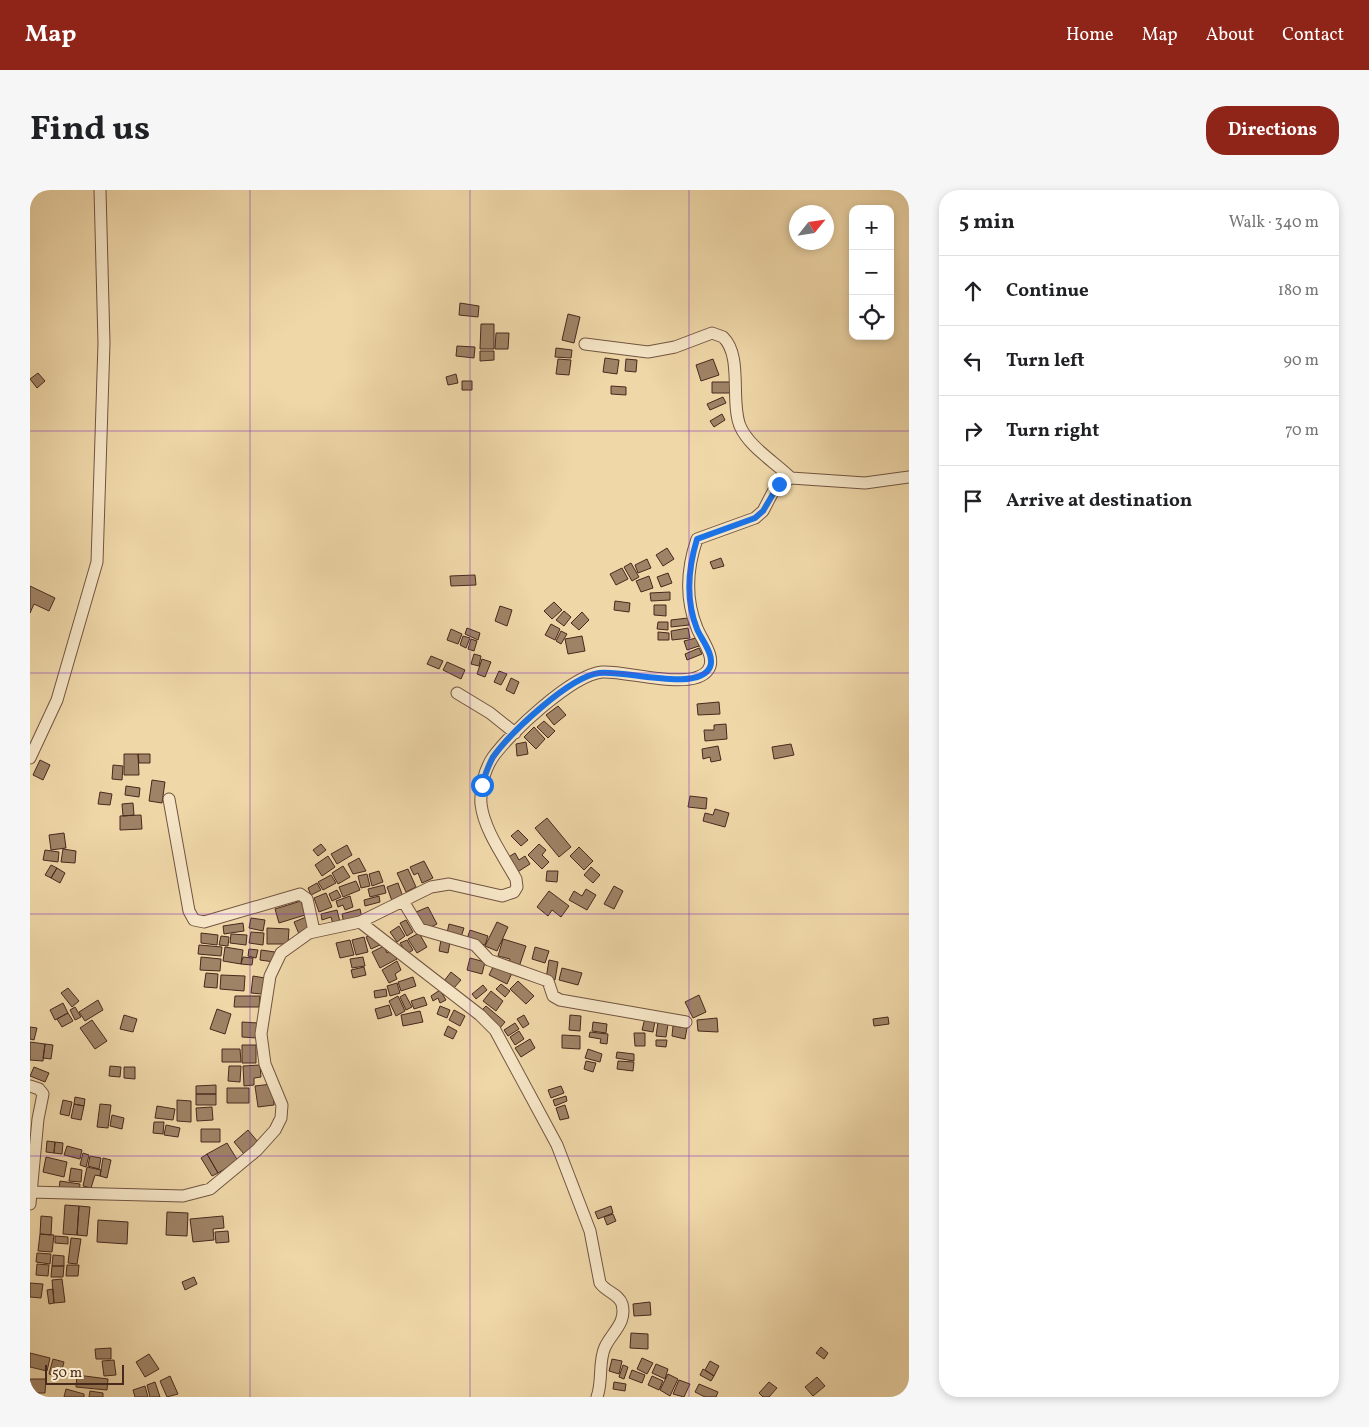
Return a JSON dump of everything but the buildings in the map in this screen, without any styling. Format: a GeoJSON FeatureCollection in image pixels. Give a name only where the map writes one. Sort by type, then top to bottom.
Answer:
{"type":"FeatureCollection","features":[{"type":"Feature","properties":{"kind":"street"},"geometry":{"type":"LineString","coordinates":[[30,758],[57,700],[97,562],[104,343],[100,190]]}},
{"type":"Feature","properties":{"kind":"street"},"geometry":{"type":"LineString","coordinates":[[585,344],[648,352],[675,347],[710,333],[723,337],[732,353],[737,384],[736,411],[741,427],[754,443],[791,478]]}},
{"type":"Feature","properties":{"kind":"street"},"geometry":{"type":"LineString","coordinates":[[30,1192],[190,1195],[210,1189],[242,1164],[275,1130],[282,1113],[281,1099],[265,1064],[262,1048],[264,1005],[272,969],[278,957],[287,948],[314,931],[360,922],[422,890],[442,884],[502,896],[511,894],[516,890],[516,879],[488,826],[481,800],[482,785],[490,763],[515,733],[565,689],[594,674],[616,672],[677,680],[696,677],[707,671],[710,665],[709,654],[697,630],[688,599],[692,558],[697,539],[755,518],[763,511],[775,488],[791,478],[864,483],[909,477]]}},
{"type":"Feature","properties":{"kind":"street"},"geometry":{"type":"LineString","coordinates":[[457,693],[487,711],[515,733]]}},
{"type":"Feature","properties":{"kind":"street"},"geometry":{"type":"LineString","coordinates":[[169,799],[189,911],[194,920],[204,922],[300,894],[307,899],[314,931]]}},
{"type":"Feature","properties":{"kind":"street"},"geometry":{"type":"LineString","coordinates":[[403,901],[420,929],[476,945],[489,960],[548,981],[553,996],[560,1000],[686,1022]]}},
{"type":"Feature","properties":{"kind":"street"},"geometry":{"type":"LineString","coordinates":[[360,922],[428,973],[491,1025],[547,1123],[588,1223],[600,1283],[606,1290],[619,1298],[622,1306],[621,1324],[603,1351],[597,1397]]}},
{"type":"Feature","properties":{"kind":"street"},"geometry":{"type":"LineString","coordinates":[[30,1086],[39,1089],[43,1094],[38,1120],[30,1204]]}},
{"type":"Feature","properties":{"kind":"route"},"geometry":{"type":"LineString","coordinates":[[482,785],[488,768],[496,754],[544,706],[574,683],[601,672],[677,680],[696,677],[707,671],[710,665],[709,654],[697,630],[688,599],[692,558],[697,539],[703,535],[740,526],[755,518],[763,511],[779,484]]}}]}
